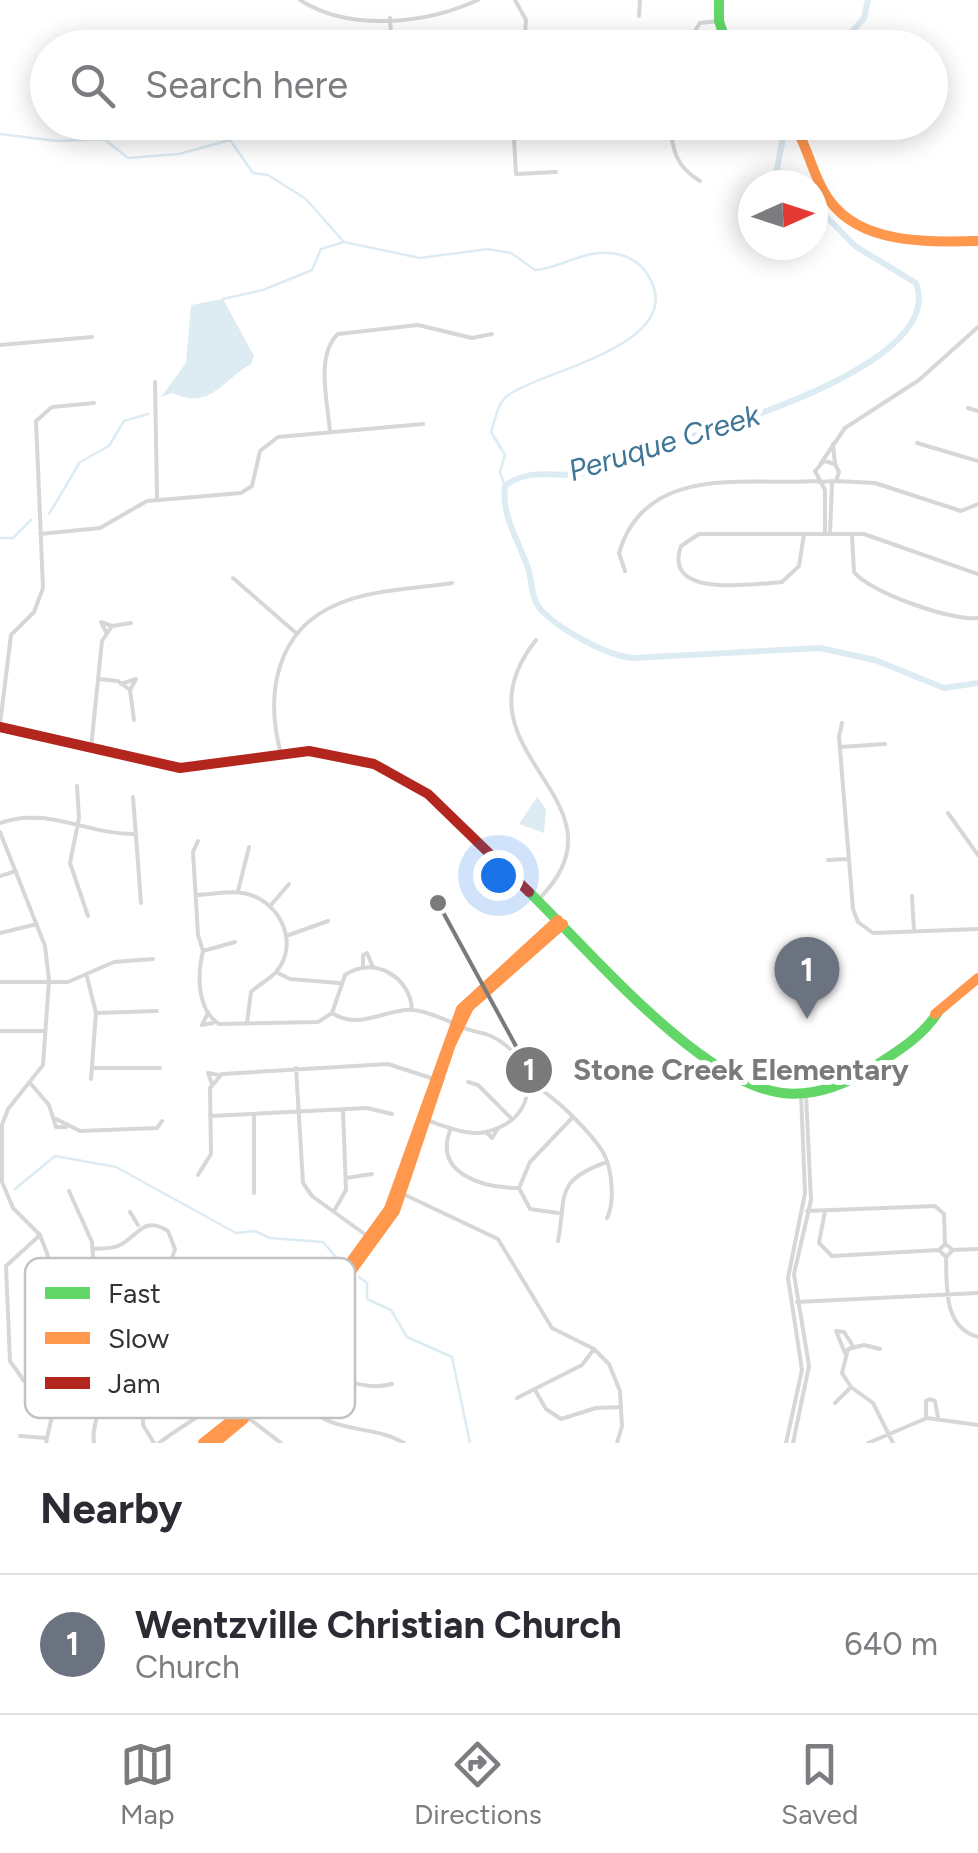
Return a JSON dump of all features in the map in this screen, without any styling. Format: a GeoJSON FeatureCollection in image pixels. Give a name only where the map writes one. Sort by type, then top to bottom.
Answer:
{"type":"FeatureCollection","features":[{"type":"Feature","properties":{"kind":"main road"},"geometry":{"type":"LineString","coordinates":[[719,0],[722,30]]}},
{"type":"Feature","properties":{"kind":"main road"},"geometry":{"type":"LineString","coordinates":[[805,140],[832,205],[843,214],[908,240],[978,241]]}},
{"type":"Feature","properties":{"kind":"main road"},"geometry":{"type":"LineString","coordinates":[[0,726],[180,768],[282,754],[344,755],[401,777],[428,794],[539,899],[628,992],[717,1068],[763,1088],[804,1094],[845,1084],[978,978]]}},
{"type":"Feature","properties":{"kind":"main road"},"geometry":{"type":"LineString","coordinates":[[355,1262],[400,1193],[456,1024],[472,1004],[561,921]]}},
{"type":"Feature","properties":{"kind":"main road"},"geometry":{"type":"LineString","coordinates":[[203,1443],[238,1418]]}},
{"type":"Feature","properties":{"kind":"main road"},"geometry":{"type":"LineString","coordinates":[[215,1443],[240,1418]]}},
{"type":"Feature","properties":{"kind":"street"},"geometry":{"type":"LineString","coordinates":[[299,1],[346,19],[443,15],[478,0]]}},
{"type":"Feature","properties":{"kind":"street"},"geometry":{"type":"LineString","coordinates":[[515,0],[526,20],[525,30]]}},
{"type":"Feature","properties":{"kind":"street"},"geometry":{"type":"LineString","coordinates":[[640,0],[640,16]]}},
{"type":"Feature","properties":{"kind":"street"},"geometry":{"type":"LineString","coordinates":[[390,18],[391,30]]}},
{"type":"Feature","properties":{"kind":"street"},"geometry":{"type":"LineString","coordinates":[[696,30],[700,23],[719,21]]}},
{"type":"Feature","properties":{"kind":"street"},"geometry":{"type":"LineString","coordinates":[[514,140],[516,174],[556,172]]}},
{"type":"Feature","properties":{"kind":"street"},"geometry":{"type":"LineString","coordinates":[[672,140],[674,156],[685,172],[700,181]]}},
{"type":"Feature","properties":{"kind":"street"},"geometry":{"type":"LineString","coordinates":[[330,432],[326,368],[329,343],[341,334],[418,325],[472,338],[492,334]]}},
{"type":"Feature","properties":{"kind":"street"},"geometry":{"type":"LineString","coordinates":[[800,483],[815,471],[846,428],[920,380],[978,327]]}},
{"type":"Feature","properties":{"kind":"street"},"geometry":{"type":"LineString","coordinates":[[0,345],[92,337]]}},
{"type":"Feature","properties":{"kind":"street"},"geometry":{"type":"LineString","coordinates":[[155,382],[157,499]]}},
{"type":"Feature","properties":{"kind":"street"},"geometry":{"type":"LineString","coordinates":[[0,726],[11,636],[42,596],[36,420],[52,407],[94,403]]}},
{"type":"Feature","properties":{"kind":"street"},"geometry":{"type":"LineString","coordinates":[[968,408],[978,411]]}},
{"type":"Feature","properties":{"kind":"street"},"geometry":{"type":"LineString","coordinates":[[40,534],[100,528],[142,502],[157,499],[241,494],[252,486],[260,452],[272,439],[423,424]]}},
{"type":"Feature","properties":{"kind":"street"},"geometry":{"type":"LineString","coordinates":[[833,443],[835,464],[851,482]]}},
{"type":"Feature","properties":{"kind":"street"},"geometry":{"type":"LineString","coordinates":[[917,443],[978,461]]}},
{"type":"Feature","properties":{"kind":"street"},"geometry":{"type":"LineString","coordinates":[[821,462],[835,464]]}},
{"type":"Feature","properties":{"kind":"street"},"geometry":{"type":"LineString","coordinates":[[815,471],[826,497],[828,534]]}},
{"type":"Feature","properties":{"kind":"street"},"geometry":{"type":"LineString","coordinates":[[828,534],[834,482],[839,472]]}},
{"type":"Feature","properties":{"kind":"street"},"geometry":{"type":"LineString","coordinates":[[625,571],[619,558],[624,538],[636,519],[663,496],[704,482],[875,482],[961,511],[978,504]]}},
{"type":"Feature","properties":{"kind":"street"},"geometry":{"type":"LineString","coordinates":[[804,534],[799,566],[782,582],[700,584],[684,575],[678,562],[681,546],[699,534],[804,534],[852,534],[872,536],[978,574]]}},
{"type":"Feature","properties":{"kind":"street"},"geometry":{"type":"LineString","coordinates":[[852,534],[854,572],[868,586],[960,618],[978,618]]}},
{"type":"Feature","properties":{"kind":"street"},"geometry":{"type":"LineString","coordinates":[[233,578],[296,633]]}},
{"type":"Feature","properties":{"kind":"street"},"geometry":{"type":"LineString","coordinates":[[282,754],[272,694],[279,664],[296,633],[339,603],[452,582]]}},
{"type":"Feature","properties":{"kind":"street"},"geometry":{"type":"LineString","coordinates":[[90,748],[106,633],[101,622],[112,626],[131,623]]}},
{"type":"Feature","properties":{"kind":"street"},"geometry":{"type":"LineString","coordinates":[[106,633],[112,626]]}},
{"type":"Feature","properties":{"kind":"street"},"geometry":{"type":"LineString","coordinates":[[536,640],[513,684],[511,720],[530,760],[562,805],[568,838],[558,874],[539,899]]}},
{"type":"Feature","properties":{"kind":"street"},"geometry":{"type":"LineString","coordinates":[[100,679],[130,690]]}},
{"type":"Feature","properties":{"kind":"street"},"geometry":{"type":"LineString","coordinates":[[122,684],[136,680],[130,690],[134,720]]}},
{"type":"Feature","properties":{"kind":"street"},"geometry":{"type":"LineString","coordinates":[[842,724],[840,747],[853,909],[865,930],[978,929]]}},
{"type":"Feature","properties":{"kind":"street"},"geometry":{"type":"LineString","coordinates":[[840,747],[885,744]]}},
{"type":"Feature","properties":{"kind":"street"},"geometry":{"type":"LineString","coordinates":[[77,786],[78,825],[70,863],[88,916]]}},
{"type":"Feature","properties":{"kind":"street"},"geometry":{"type":"LineString","coordinates":[[134,797],[141,904]]}},
{"type":"Feature","properties":{"kind":"street"},"geometry":{"type":"LineString","coordinates":[[948,813],[978,856]]}},
{"type":"Feature","properties":{"kind":"street"},"geometry":{"type":"LineString","coordinates":[[0,823],[34,815],[116,834],[136,834]]}},
{"type":"Feature","properties":{"kind":"street"},"geometry":{"type":"LineString","coordinates":[[0,832],[45,946],[49,980],[42,1065],[31,1084],[8,1108],[2,1125],[2,1182],[13,1208],[40,1235],[48,1258]]}},
{"type":"Feature","properties":{"kind":"street"},"geometry":{"type":"LineString","coordinates":[[198,841],[193,852],[198,935],[203,951],[200,970],[207,1015],[202,1026],[214,1022],[309,1023],[332,1013]]}},
{"type":"Feature","properties":{"kind":"street"},"geometry":{"type":"LineString","coordinates":[[238,892],[248,847]]}},
{"type":"Feature","properties":{"kind":"street"},"geometry":{"type":"LineString","coordinates":[[828,860],[848,859]]}},
{"type":"Feature","properties":{"kind":"street"},"geometry":{"type":"LineString","coordinates":[[0,876],[16,870]]}},
{"type":"Feature","properties":{"kind":"street"},"geometry":{"type":"LineString","coordinates":[[270,905],[289,884]]}},
{"type":"Feature","properties":{"kind":"street"},"geometry":{"type":"LineString","coordinates":[[196,895],[238,892],[270,905],[286,936],[284,957],[276,972],[251,992],[247,1025]]}},
{"type":"Feature","properties":{"kind":"street"},"geometry":{"type":"LineString","coordinates":[[912,896],[914,931]]}},
{"type":"Feature","properties":{"kind":"street"},"geometry":{"type":"LineString","coordinates":[[286,936],[328,921]]}},
{"type":"Feature","properties":{"kind":"street"},"geometry":{"type":"LineString","coordinates":[[0,933],[37,924]]}},
{"type":"Feature","properties":{"kind":"street"},"geometry":{"type":"LineString","coordinates":[[203,951],[235,942]]}},
{"type":"Feature","properties":{"kind":"street"},"geometry":{"type":"LineString","coordinates":[[363,967],[363,955],[367,953],[373,967]]}},
{"type":"Feature","properties":{"kind":"street"},"geometry":{"type":"LineString","coordinates":[[0,982],[86,977],[114,962],[152,959]]}},
{"type":"Feature","properties":{"kind":"street"},"geometry":{"type":"LineString","coordinates":[[332,1013],[339,983],[349,972],[363,967],[386,970],[402,984],[411,996],[412,1010]]}},
{"type":"Feature","properties":{"kind":"street"},"geometry":{"type":"LineString","coordinates":[[276,972],[290,979],[323,978],[339,983]]}},
{"type":"Feature","properties":{"kind":"street"},"geometry":{"type":"LineString","coordinates":[[86,977],[96,1013],[91,1079]]}},
{"type":"Feature","properties":{"kind":"street"},"geometry":{"type":"LineString","coordinates":[[332,1013],[342,1020],[366,1020],[412,1010],[501,1044],[526,1070],[528,1098],[496,1128],[494,1138],[486,1132],[451,1128],[424,1119]]}},
{"type":"Feature","properties":{"kind":"street"},"geometry":{"type":"LineString","coordinates":[[96,1013],[157,1011]]}},
{"type":"Feature","properties":{"kind":"street"},"geometry":{"type":"LineString","coordinates":[[207,1015],[214,1022]]}},
{"type":"Feature","properties":{"kind":"street"},"geometry":{"type":"LineString","coordinates":[[0,1031],[47,1031]]}},
{"type":"Feature","properties":{"kind":"street"},"geometry":{"type":"LineString","coordinates":[[212,1084],[235,1070],[388,1064],[436,1080]]}},
{"type":"Feature","properties":{"kind":"street"},"geometry":{"type":"LineString","coordinates":[[94,1068],[160,1068]]}},
{"type":"Feature","properties":{"kind":"street"},"geometry":{"type":"LineString","coordinates":[[296,1068],[303,1183],[372,1239]]}},
{"type":"Feature","properties":{"kind":"street"},"geometry":{"type":"LineString","coordinates":[[198,1175],[211,1154],[209,1072],[220,1076]]}},
{"type":"Feature","properties":{"kind":"street"},"geometry":{"type":"LineString","coordinates":[[468,1082],[478,1084],[510,1117]]}},
{"type":"Feature","properties":{"kind":"street"},"geometry":{"type":"LineString","coordinates":[[31,1084],[66,1127],[108,1131],[157,1128],[162,1122]]}},
{"type":"Feature","properties":{"kind":"street"},"geometry":{"type":"LineString","coordinates":[[530,1086],[543,1089],[607,1162],[611,1207],[608,1218]]}},
{"type":"Feature","properties":{"kind":"street"},"geometry":{"type":"LineString","coordinates":[[790,1443],[802,1370],[789,1256],[806,1212],[804,1094]]}},
{"type":"Feature","properties":{"kind":"street"},"geometry":{"type":"LineString","coordinates":[[334,1211],[344,1196],[346,1178],[343,1110]]}},
{"type":"Feature","properties":{"kind":"street"},"geometry":{"type":"LineString","coordinates":[[210,1116],[343,1110],[392,1114]]}},
{"type":"Feature","properties":{"kind":"street"},"geometry":{"type":"LineString","coordinates":[[254,1114],[254,1193]]}},
{"type":"Feature","properties":{"kind":"street"},"geometry":{"type":"LineString","coordinates":[[558,1214],[530,1210],[519,1188],[530,1162],[572,1118]]}},
{"type":"Feature","properties":{"kind":"street"},"geometry":{"type":"LineString","coordinates":[[451,1128],[445,1151],[452,1166],[487,1187],[519,1188]]}},
{"type":"Feature","properties":{"kind":"street"},"geometry":{"type":"LineString","coordinates":[[558,1241],[558,1214],[571,1180],[607,1162]]}},
{"type":"Feature","properties":{"kind":"street"},"geometry":{"type":"LineString","coordinates":[[346,1178],[372,1174]]}},
{"type":"Feature","properties":{"kind":"street"},"geometry":{"type":"LineString","coordinates":[[69,1191],[94,1258]]}},
{"type":"Feature","properties":{"kind":"street"},"geometry":{"type":"LineString","coordinates":[[400,1193],[498,1240],[541,1315],[566,1338],[594,1349],[618,1379],[621,1407],[617,1443]]}},
{"type":"Feature","properties":{"kind":"street"},"geometry":{"type":"LineString","coordinates":[[806,1212],[935,1206],[944,1214],[944,1244],[940,1250]]}},
{"type":"Feature","properties":{"kind":"street"},"geometry":{"type":"LineString","coordinates":[[824,1211],[819,1243],[832,1256],[940,1250]]}},
{"type":"Feature","properties":{"kind":"street"},"geometry":{"type":"LineString","coordinates":[[130,1212],[139,1226]]}},
{"type":"Feature","properties":{"kind":"street"},"geometry":{"type":"LineString","coordinates":[[93,1248],[117,1247],[139,1226],[156,1225],[172,1238],[173,1258]]}},
{"type":"Feature","properties":{"kind":"street"},"geometry":{"type":"LineString","coordinates":[[25,1381],[10,1361],[6,1266],[40,1235]]}},
{"type":"Feature","properties":{"kind":"street"},"geometry":{"type":"LineString","coordinates":[[944,1244],[953,1250],[978,1249]]}},
{"type":"Feature","properties":{"kind":"street"},"geometry":{"type":"LineString","coordinates":[[940,1250],[946,1257],[953,1318],[964,1332],[978,1337]]}},
{"type":"Feature","properties":{"kind":"street"},"geometry":{"type":"LineString","coordinates":[[946,1257],[953,1250]]}},
{"type":"Feature","properties":{"kind":"street"},"geometry":{"type":"LineString","coordinates":[[795,1302],[978,1293]]}},
{"type":"Feature","properties":{"kind":"street"},"geometry":{"type":"LineString","coordinates":[[853,1346],[844,1332],[836,1331],[845,1353],[842,1373],[851,1387],[873,1402],[893,1443]]}},
{"type":"Feature","properties":{"kind":"street"},"geometry":{"type":"LineString","coordinates":[[845,1353],[853,1346],[880,1349]]}},
{"type":"Feature","properties":{"kind":"street"},"geometry":{"type":"LineString","coordinates":[[517,1398],[582,1365],[594,1349]]}},
{"type":"Feature","properties":{"kind":"street"},"geometry":{"type":"LineString","coordinates":[[355,1383],[362,1387],[392,1384]]}},
{"type":"Feature","properties":{"kind":"street"},"geometry":{"type":"LineString","coordinates":[[835,1403],[851,1387]]}},
{"type":"Feature","properties":{"kind":"street"},"geometry":{"type":"LineString","coordinates":[[535,1390],[557,1421],[573,1419],[596,1408],[621,1407]]}},
{"type":"Feature","properties":{"kind":"street"},"geometry":{"type":"LineString","coordinates":[[926,1418],[926,1401],[930,1399],[938,1417]]}},
{"type":"Feature","properties":{"kind":"street"},"geometry":{"type":"LineString","coordinates":[[94,1443],[98,1418]]}},
{"type":"Feature","properties":{"kind":"street"},"geometry":{"type":"LineString","coordinates":[[143,1418],[143,1425],[157,1443],[195,1418]]}},
{"type":"Feature","properties":{"kind":"street"},"geometry":{"type":"LineString","coordinates":[[249,1418],[281,1443]]}},
{"type":"Feature","properties":{"kind":"street"},"geometry":{"type":"LineString","coordinates":[[326,1418],[356,1431],[386,1434],[404,1443]]}},
{"type":"Feature","properties":{"kind":"street"},"geometry":{"type":"LineString","coordinates":[[868,1443],[926,1418],[978,1425]]}},
{"type":"Feature","properties":{"kind":"street"},"geometry":{"type":"LineString","coordinates":[[353,1443],[356,1431]]}},
{"type":"Feature","properties":{"kind":"street"},"geometry":{"type":"LineString","coordinates":[[20,1436],[46,1440]]}},
{"type":"Feature","properties":{"kind":"shaded area"},"geometry":{"type":"Polygon","coordinates":[[[223,299],[254,356],[251,364],[207,396],[186,398],[173,393],[161,397],[186,363],[191,305],[223,299]]]}},
{"type":"Feature","properties":{"kind":"shaded area"},"geometry":{"type":"Polygon","coordinates":[[[537,797],[546,809],[544,833],[519,824],[537,797]]]}},
{"type":"Feature","properties":{"kind":"waterway","name":"Peruque Creek"},"geometry":{"type":"LineString","coordinates":[[854,30],[864,18],[868,0]]}},
{"type":"Feature","properties":{"kind":"waterway"},"geometry":{"type":"LineString","coordinates":[[0,134],[30,138]]}},
{"type":"Feature","properties":{"kind":"waterway"},"geometry":{"type":"LineString","coordinates":[[49,140],[80,140]]}},
{"type":"Feature","properties":{"kind":"waterway"},"geometry":{"type":"LineString","coordinates":[[105,140],[128,158],[179,154],[230,140]]}},
{"type":"Feature","properties":{"kind":"waterway"},"geometry":{"type":"LineString","coordinates":[[230,140],[253,173],[268,175],[306,199],[343,241]]}},
{"type":"Feature","properties":{"kind":"waterway","name":"Peruque Creek"},"geometry":{"type":"LineString","coordinates":[[778,170],[783,140]]}},
{"type":"Feature","properties":{"kind":"waterway","name":"Peruque Creek"},"geometry":{"type":"LineString","coordinates":[[828,218],[855,246],[916,283],[916,313],[897,341],[863,366],[772,409],[598,470],[514,480],[505,486],[508,518],[528,568],[534,597],[543,612],[585,641],[622,656],[820,648],[875,660],[944,688],[978,683]]}},
{"type":"Feature","properties":{"kind":"waterway"},"geometry":{"type":"LineString","coordinates":[[223,299],[263,290],[312,270],[321,249],[344,242],[420,258],[488,249],[511,253],[535,270],[599,253],[621,255],[636,262],[648,275],[656,300],[649,320],[605,353],[523,387],[500,404],[491,432],[505,455],[500,472],[505,486]]}},
{"type":"Feature","properties":{"kind":"waterway"},"geometry":{"type":"LineString","coordinates":[[49,514],[80,462],[109,446],[124,421],[148,414]]}},
{"type":"Feature","properties":{"kind":"waterway"},"geometry":{"type":"LineString","coordinates":[[0,538],[13,538],[31,520]]}},
{"type":"Feature","properties":{"kind":"waterway"},"geometry":{"type":"LineString","coordinates":[[15,1189],[55,1156],[116,1167],[236,1233],[255,1231],[270,1238],[323,1242],[337,1258]]}},
{"type":"Feature","properties":{"kind":"waterway"},"geometry":{"type":"LineString","coordinates":[[359,1277],[367,1283],[367,1299],[391,1310],[407,1337],[452,1357],[470,1443]]}},
{"type":"Feature","properties":{"kind":"traffic: fast"},"geometry":{"type":"LineString","coordinates":[[719,0],[722,30]]}},
{"type":"Feature","properties":{"kind":"traffic: fast"},"geometry":{"type":"LineString","coordinates":[[529,892],[613,978],[681,1040],[750,1084],[795,1094],[842,1084],[909,1042],[938,1012]]}},
{"type":"Feature","properties":{"kind":"traffic: slow"},"geometry":{"type":"LineString","coordinates":[[802,140],[830,201],[860,226],[898,238],[978,241]]}},
{"type":"Feature","properties":{"kind":"traffic: slow"},"geometry":{"type":"LineString","coordinates":[[354,1258],[389,1209],[461,1009],[558,920]]}},
{"type":"Feature","properties":{"kind":"traffic: slow"},"geometry":{"type":"LineString","coordinates":[[355,1266],[395,1211],[451,1044],[469,1007],[563,924]]}},
{"type":"Feature","properties":{"kind":"traffic: slow"},"geometry":{"type":"LineString","coordinates":[[935,1014],[978,978]]}},
{"type":"Feature","properties":{"kind":"traffic: slow"},"geometry":{"type":"LineString","coordinates":[[203,1443],[234,1418]]}},
{"type":"Feature","properties":{"kind":"traffic: slow"},"geometry":{"type":"LineString","coordinates":[[215,1443],[244,1418]]}},
{"type":"Feature","properties":{"kind":"traffic: jam"},"geometry":{"type":"LineString","coordinates":[[0,727],[180,768],[309,751],[374,764],[428,794],[529,892]]}},
{"type":"Feature","properties":{"kind":"place","name":"Stone Creek Elementary"},"geometry":{"type":"Point","coordinates":[438,903]}},
{"type":"Feature","properties":{"kind":"place","name":"Wentzville Christian Church"},"geometry":{"type":"Point","coordinates":[807,1019]}}]}
